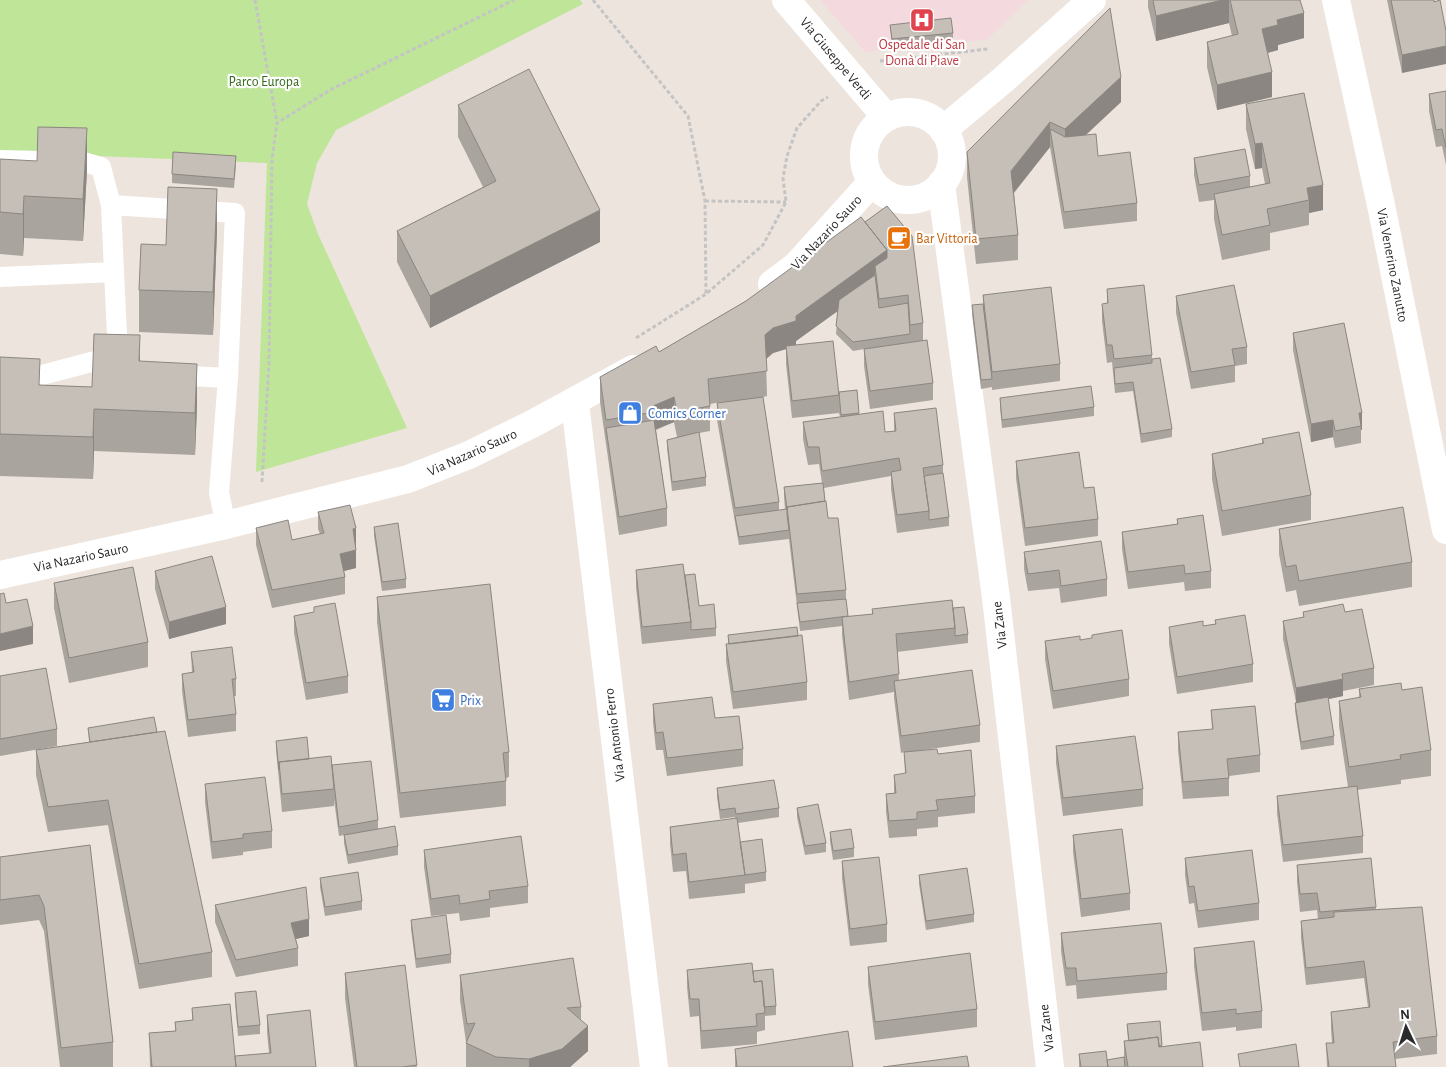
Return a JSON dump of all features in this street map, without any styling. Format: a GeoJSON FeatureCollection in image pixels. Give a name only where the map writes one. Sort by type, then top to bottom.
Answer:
{"type":"FeatureCollection","features":[{"type":"Feature","properties":{"kind":"street","name":"Via Giuseppe Verdi"},"geometry":{"type":"LineString","coordinates":[[786,0],[886,118]]}},
{"type":"Feature","properties":{"kind":"street"},"geometry":{"type":"LineString","coordinates":[[943,130],[1003,80],[1092,0]]}},
{"type":"Feature","properties":{"kind":"street","name":"Via Venerino Zanutto"},"geometry":{"type":"LineString","coordinates":[[1336,0],[1381,205],[1446,530]]}},
{"type":"Feature","properties":{"kind":"street"},"geometry":{"type":"LineString","coordinates":[[903,112],[919,113],[931,118],[943,130],[949,140],[952,159],[950,169],[941,184],[928,195],[908,200],[889,196],[872,182],[864,162],[864,150],[871,131],[886,118],[903,112]]}},
{"type":"Feature","properties":{"kind":"street","name":"Via Nazario Sauro"},"geometry":{"type":"LineString","coordinates":[[753,298],[796,266],[872,182]]}},
{"type":"Feature","properties":{"kind":"street","name":"Via Zane"},"geometry":{"type":"LineString","coordinates":[[941,184],[996,598],[1050,1067]]}},
{"type":"Feature","properties":{"kind":"street","name":"Via Nazario Sauro"},"geometry":{"type":"LineString","coordinates":[[0,575],[226,525],[371,490],[426,473],[574,403],[642,349]]}},
{"type":"Feature","properties":{"kind":"street","name":"Via Antonio Ferro"},"geometry":{"type":"LineString","coordinates":[[574,403],[654,1067]]}},
{"type":"Feature","properties":{"kind":"lane"},"geometry":{"type":"LineString","coordinates":[[0,160],[84,162],[101,166],[111,205],[114,272],[126,358],[0,386]]}},
{"type":"Feature","properties":{"kind":"lane"},"geometry":{"type":"LineString","coordinates":[[111,205],[235,213],[228,378],[219,493],[226,525]]}},
{"type":"Feature","properties":{"kind":"lane"},"geometry":{"type":"LineString","coordinates":[[0,278],[114,272]]}},
{"type":"Feature","properties":{"kind":"lane"},"geometry":{"type":"LineString","coordinates":[[156,372],[164,375],[228,378]]}},
{"type":"Feature","properties":{"kind":"path"},"geometry":{"type":"LineString","coordinates":[[255,0],[277,124],[272,159],[269,362],[262,482]]}},
{"type":"Feature","properties":{"kind":"path"},"geometry":{"type":"LineString","coordinates":[[277,124],[330,90],[514,0]]}},
{"type":"Feature","properties":{"kind":"path"},"geometry":{"type":"LineString","coordinates":[[593,0],[688,116],[705,201],[706,294]]}},
{"type":"Feature","properties":{"kind":"path"},"geometry":{"type":"LineString","coordinates":[[642,349],[763,245],[786,202],[784,178],[787,156],[797,128],[821,101],[878,61],[991,49]]}},
{"type":"Feature","properties":{"kind":"path"},"geometry":{"type":"LineString","coordinates":[[705,201],[786,202]]}},
{"type":"Feature","properties":{"kind":"path"},"geometry":{"type":"LineString","coordinates":[[219,493],[271,480]]}},
{"type":"Feature","properties":{"kind":"shaded area","name":"Ospedale di San Donà di Piave"},"geometry":{"type":"Polygon","coordinates":[[[820,0],[1028,0],[987,40],[892,48],[866,53],[820,0]]]}},
{"type":"Feature","properties":{"kind":"green space","name":"Parco Europa"},"geometry":{"type":"Polygon","coordinates":[[[0,0],[580,0],[583,4],[336,130],[317,163],[307,204],[318,234],[407,428],[256,472],[267,163],[0,152],[0,0]]]}},
{"type":"Feature","properties":{"kind":"building"},"geometry":{"type":"Polygon","coordinates":[[[1153,0],[1222,0],[1156,16],[1153,0]]]}},
{"type":"Feature","properties":{"kind":"building"},"geometry":{"type":"Polygon","coordinates":[[[1230,0],[1300,0],[1304,13],[1277,20],[1278,25],[1262,29],[1272,72],[1217,85],[1207,42],[1238,34],[1230,0]]]}},
{"type":"Feature","properties":{"kind":"building"},"geometry":{"type":"Polygon","coordinates":[[[1391,0],[1434,0],[1434,2],[1440,0],[1446,31],[1446,46],[1402,55],[1391,0]]]}},
{"type":"Feature","properties":{"kind":"building"},"geometry":{"type":"Polygon","coordinates":[[[1110,8],[1121,77],[1065,129],[1050,122],[1011,171],[1018,235],[976,239],[967,152],[1110,8]]]}},
{"type":"Feature","properties":{"kind":"building"},"geometry":{"type":"Polygon","coordinates":[[[951,18],[953,33],[892,39],[890,25],[951,18]]]}},
{"type":"Feature","properties":{"kind":"building"},"geometry":{"type":"Polygon","coordinates":[[[529,69],[600,210],[430,296],[397,231],[496,181],[458,105],[529,69]]]}},
{"type":"Feature","properties":{"kind":"building"},"geometry":{"type":"Polygon","coordinates":[[[1446,91],[1446,148],[1442,129],[1436,130],[1429,94],[1446,91]]]}},
{"type":"Feature","properties":{"kind":"building"},"geometry":{"type":"Polygon","coordinates":[[[1304,93],[1323,185],[1307,188],[1309,200],[1267,209],[1270,225],[1222,235],[1214,194],[1270,183],[1262,143],[1255,144],[1246,104],[1304,93]]]}},
{"type":"Feature","properties":{"kind":"building"},"geometry":{"type":"Polygon","coordinates":[[[38,127],[87,128],[83,199],[24,196],[23,214],[0,212],[0,159],[37,161],[38,127]]]}},
{"type":"Feature","properties":{"kind":"building"},"geometry":{"type":"Polygon","coordinates":[[[1050,129],[1065,137],[1096,134],[1098,156],[1130,152],[1137,203],[1064,212],[1050,129]]]}},
{"type":"Feature","properties":{"kind":"building"},"geometry":{"type":"Polygon","coordinates":[[[1245,149],[1250,176],[1199,185],[1194,158],[1245,149]]]}},
{"type":"Feature","properties":{"kind":"building"},"geometry":{"type":"Polygon","coordinates":[[[173,152],[236,156],[234,179],[172,174],[173,152]]]}},
{"type":"Feature","properties":{"kind":"building"},"geometry":{"type":"Polygon","coordinates":[[[168,187],[217,189],[213,292],[139,290],[141,244],[166,245],[168,187]]]}},
{"type":"Feature","properties":{"kind":"building"},"geometry":{"type":"Polygon","coordinates":[[[887,206],[912,236],[923,323],[910,325],[908,295],[879,299],[875,266],[887,258],[887,250],[865,222],[887,206]]]}},
{"type":"Feature","properties":{"kind":"building"},"geometry":{"type":"Polygon","coordinates":[[[861,217],[887,250],[796,316],[796,321],[773,328],[765,335],[767,371],[708,379],[710,406],[677,412],[674,397],[653,406],[654,412],[606,420],[600,377],[656,346],[659,352],[746,301],[861,217]]]}},
{"type":"Feature","properties":{"kind":"building"},"geometry":{"type":"Polygon","coordinates":[[[875,275],[879,308],[908,303],[910,334],[853,342],[836,326],[839,300],[875,275]]]}},
{"type":"Feature","properties":{"kind":"building"},"geometry":{"type":"Polygon","coordinates":[[[1144,285],[1152,355],[1114,359],[1112,345],[1107,345],[1102,304],[1108,303],[1107,289],[1144,285]]]}},
{"type":"Feature","properties":{"kind":"building"},"geometry":{"type":"Polygon","coordinates":[[[1234,285],[1247,347],[1232,349],[1235,365],[1191,372],[1176,296],[1234,285]]]}},
{"type":"Feature","properties":{"kind":"building"},"geometry":{"type":"Polygon","coordinates":[[[1051,287],[1060,364],[992,372],[983,295],[1051,287]]]}},
{"type":"Feature","properties":{"kind":"building"},"geometry":{"type":"Polygon","coordinates":[[[983,304],[992,379],[981,380],[972,305],[983,304]]]}},
{"type":"Feature","properties":{"kind":"building"},"geometry":{"type":"Polygon","coordinates":[[[1344,323],[1362,413],[1359,413],[1361,426],[1335,431],[1333,420],[1311,424],[1293,333],[1344,323]]]}},
{"type":"Feature","properties":{"kind":"building"},"geometry":{"type":"Polygon","coordinates":[[[94,334],[140,335],[139,361],[197,364],[195,413],[94,409],[93,437],[0,434],[0,357],[40,359],[39,385],[92,387],[94,334]]]}},
{"type":"Feature","properties":{"kind":"building"},"geometry":{"type":"Polygon","coordinates":[[[927,340],[933,383],[870,391],[864,349],[927,340]]]}},
{"type":"Feature","properties":{"kind":"building"},"geometry":{"type":"Polygon","coordinates":[[[833,341],[839,395],[792,401],[786,346],[833,341]]]}},
{"type":"Feature","properties":{"kind":"building"},"geometry":{"type":"Polygon","coordinates":[[[1160,358],[1172,429],[1141,434],[1133,382],[1115,384],[1114,368],[1152,363],[1152,359],[1160,358]]]}},
{"type":"Feature","properties":{"kind":"building"},"geometry":{"type":"Polygon","coordinates":[[[1091,386],[1094,407],[1002,420],[1000,398],[1091,386]]]}},
{"type":"Feature","properties":{"kind":"building"},"geometry":{"type":"Polygon","coordinates":[[[857,390],[859,413],[841,415],[839,392],[857,390]]]}},
{"type":"Feature","properties":{"kind":"building"},"geometry":{"type":"Polygon","coordinates":[[[763,397],[779,502],[735,508],[717,403],[763,397]]]}},
{"type":"Feature","properties":{"kind":"building"},"geometry":{"type":"Polygon","coordinates":[[[936,408],[943,465],[923,468],[929,511],[897,515],[891,472],[901,470],[899,458],[822,471],[819,447],[808,447],[803,422],[883,411],[885,432],[896,431],[894,413],[936,408]]]}},
{"type":"Feature","properties":{"kind":"building"},"geometry":{"type":"Polygon","coordinates":[[[654,420],[667,508],[619,517],[606,428],[654,420]]]}},
{"type":"Feature","properties":{"kind":"building"},"geometry":{"type":"Polygon","coordinates":[[[699,432],[706,477],[672,482],[667,440],[699,432]]]}},
{"type":"Feature","properties":{"kind":"building"},"geometry":{"type":"Polygon","coordinates":[[[1299,432],[1311,495],[1222,511],[1212,454],[1264,443],[1262,439],[1299,432]]]}},
{"type":"Feature","properties":{"kind":"building"},"geometry":{"type":"Polygon","coordinates":[[[1079,452],[1084,488],[1094,487],[1098,519],[1025,528],[1016,461],[1079,452]]]}},
{"type":"Feature","properties":{"kind":"building"},"geometry":{"type":"Polygon","coordinates":[[[943,473],[949,517],[929,520],[924,476],[943,473]]]}},
{"type":"Feature","properties":{"kind":"building"},"geometry":{"type":"Polygon","coordinates":[[[823,483],[825,501],[787,507],[787,509],[784,487],[823,483]]]}},
{"type":"Feature","properties":{"kind":"building"},"geometry":{"type":"Polygon","coordinates":[[[826,501],[828,518],[838,518],[846,590],[797,594],[787,507],[826,501]]]}},
{"type":"Feature","properties":{"kind":"building"},"geometry":{"type":"Polygon","coordinates":[[[350,505],[356,528],[353,529],[356,550],[340,554],[345,577],[272,590],[256,528],[288,520],[292,540],[324,533],[318,512],[350,505]]]}},
{"type":"Feature","properties":{"kind":"building"},"geometry":{"type":"Polygon","coordinates":[[[1403,507],[1412,562],[1299,581],[1296,565],[1286,567],[1279,529],[1403,507]]]}},
{"type":"Feature","properties":{"kind":"building"},"geometry":{"type":"Polygon","coordinates":[[[787,509],[789,530],[739,537],[735,516],[787,509]]]}},
{"type":"Feature","properties":{"kind":"building"},"geometry":{"type":"Polygon","coordinates":[[[1203,515],[1211,571],[1185,574],[1184,565],[1128,572],[1122,532],[1178,524],[1177,519],[1203,515]]]}},
{"type":"Feature","properties":{"kind":"building"},"geometry":{"type":"Polygon","coordinates":[[[398,523],[406,579],[382,582],[374,527],[398,523]]]}},
{"type":"Feature","properties":{"kind":"building"},"geometry":{"type":"Polygon","coordinates":[[[1101,541],[1107,579],[1061,586],[1059,570],[1028,574],[1024,552],[1101,541]]]}},
{"type":"Feature","properties":{"kind":"building"},"geometry":{"type":"Polygon","coordinates":[[[212,556],[226,607],[169,622],[155,571],[212,556]]]}},
{"type":"Feature","properties":{"kind":"building"},"geometry":{"type":"Polygon","coordinates":[[[683,564],[691,622],[642,627],[636,570],[683,564]]]}},
{"type":"Feature","properties":{"kind":"building"},"geometry":{"type":"Polygon","coordinates":[[[133,567],[148,642],[69,658],[54,583],[133,567]]]}},
{"type":"Feature","properties":{"kind":"building"},"geometry":{"type":"Polygon","coordinates":[[[695,574],[699,606],[714,604],[716,628],[691,630],[685,575],[695,574]]]}},
{"type":"Feature","properties":{"kind":"building","name":"Prix"},"geometry":{"type":"Polygon","coordinates":[[[490,584],[509,752],[503,753],[506,781],[400,793],[377,597],[490,584]]]}},
{"type":"Feature","properties":{"kind":"building"},"geometry":{"type":"Polygon","coordinates":[[[4,593],[6,603],[27,599],[33,626],[0,634],[0,594],[4,593]]]}},
{"type":"Feature","properties":{"kind":"building"},"geometry":{"type":"Polygon","coordinates":[[[846,599],[848,616],[800,622],[797,603],[846,599]]]}},
{"type":"Feature","properties":{"kind":"building"},"geometry":{"type":"Polygon","coordinates":[[[952,600],[955,628],[896,634],[899,674],[849,682],[842,617],[873,614],[872,609],[952,600]]]}},
{"type":"Feature","properties":{"kind":"building"},"geometry":{"type":"Polygon","coordinates":[[[335,603],[348,676],[306,683],[294,616],[314,612],[314,607],[335,603]]]}},
{"type":"Feature","properties":{"kind":"building"},"geometry":{"type":"Polygon","coordinates":[[[1343,604],[1345,612],[1362,609],[1374,668],[1342,674],[1343,679],[1296,688],[1283,621],[1304,617],[1303,612],[1343,604]]]}},
{"type":"Feature","properties":{"kind":"building"},"geometry":{"type":"Polygon","coordinates":[[[964,607],[968,634],[955,636],[953,608],[964,607]]]}},
{"type":"Feature","properties":{"kind":"building"},"geometry":{"type":"Polygon","coordinates":[[[1245,615],[1253,664],[1177,677],[1169,627],[1203,621],[1203,626],[1216,624],[1215,620],[1245,615]]]}},
{"type":"Feature","properties":{"kind":"building"},"geometry":{"type":"Polygon","coordinates":[[[797,627],[798,636],[729,644],[728,635],[797,627]]]}},
{"type":"Feature","properties":{"kind":"building"},"geometry":{"type":"Polygon","coordinates":[[[1122,630],[1129,679],[1053,691],[1045,641],[1080,636],[1080,640],[1092,638],[1092,635],[1122,630]]]}},
{"type":"Feature","properties":{"kind":"building"},"geometry":{"type":"Polygon","coordinates":[[[802,635],[807,682],[733,692],[726,644],[802,635]]]}},
{"type":"Feature","properties":{"kind":"building"},"geometry":{"type":"Polygon","coordinates":[[[232,647],[236,679],[232,679],[236,714],[188,720],[182,674],[194,672],[191,652],[232,647]]]}},
{"type":"Feature","properties":{"kind":"building"},"geometry":{"type":"Polygon","coordinates":[[[46,668],[57,729],[0,739],[0,676],[46,668]]]}},
{"type":"Feature","properties":{"kind":"building"},"geometry":{"type":"Polygon","coordinates":[[[972,670],[980,725],[901,736],[894,681],[972,670]]]}},
{"type":"Feature","properties":{"kind":"building"},"geometry":{"type":"Polygon","coordinates":[[[1401,683],[1402,690],[1422,687],[1431,750],[1400,755],[1401,759],[1349,767],[1339,701],[1361,697],[1359,689],[1401,683]]]}},
{"type":"Feature","properties":{"kind":"building"},"geometry":{"type":"Polygon","coordinates":[[[712,697],[715,718],[739,716],[743,749],[667,758],[663,732],[656,733],[653,704],[712,697]]]}},
{"type":"Feature","properties":{"kind":"building"},"geometry":{"type":"Polygon","coordinates":[[[1328,697],[1334,736],[1301,742],[1295,703],[1328,697]]]}},
{"type":"Feature","properties":{"kind":"building"},"geometry":{"type":"Polygon","coordinates":[[[1255,706],[1260,755],[1227,759],[1229,778],[1183,782],[1178,732],[1213,729],[1211,710],[1255,706]]]}},
{"type":"Feature","properties":{"kind":"building"},"geometry":{"type":"Polygon","coordinates":[[[154,717],[157,732],[90,742],[88,728],[154,717]]]}},
{"type":"Feature","properties":{"kind":"building"},"geometry":{"type":"Polygon","coordinates":[[[165,731],[212,952],[139,964],[108,800],[48,807],[36,750],[165,731]]]}},
{"type":"Feature","properties":{"kind":"building"},"geometry":{"type":"Polygon","coordinates":[[[1135,736],[1143,789],[1063,798],[1056,746],[1135,736]]]}},
{"type":"Feature","properties":{"kind":"building"},"geometry":{"type":"Polygon","coordinates":[[[307,737],[309,759],[279,762],[279,770],[276,741],[307,737]]]}},
{"type":"Feature","properties":{"kind":"building"},"geometry":{"type":"Polygon","coordinates":[[[937,749],[938,754],[971,750],[975,796],[936,800],[938,810],[917,812],[917,819],[889,821],[886,794],[896,793],[894,775],[906,773],[904,752],[937,749]]]}},
{"type":"Feature","properties":{"kind":"building"},"geometry":{"type":"Polygon","coordinates":[[[331,756],[334,789],[282,794],[279,762],[331,756]]]}},
{"type":"Feature","properties":{"kind":"building"},"geometry":{"type":"Polygon","coordinates":[[[371,761],[378,820],[339,827],[332,765],[371,761]]]}},
{"type":"Feature","properties":{"kind":"building"},"geometry":{"type":"Polygon","coordinates":[[[265,777],[272,831],[243,834],[243,838],[212,842],[205,784],[265,777]]]}},
{"type":"Feature","properties":{"kind":"building"},"geometry":{"type":"Polygon","coordinates":[[[774,780],[779,808],[736,814],[735,808],[720,810],[717,788],[774,780]]]}},
{"type":"Feature","properties":{"kind":"building"},"geometry":{"type":"Polygon","coordinates":[[[1357,786],[1363,836],[1283,845],[1277,796],[1357,786]]]}},
{"type":"Feature","properties":{"kind":"building"},"geometry":{"type":"Polygon","coordinates":[[[818,804],[826,843],[805,846],[797,808],[818,804]]]}},
{"type":"Feature","properties":{"kind":"building"},"geometry":{"type":"Polygon","coordinates":[[[737,818],[745,875],[689,882],[686,853],[673,855],[670,827],[737,818]]]}},
{"type":"Feature","properties":{"kind":"building"},"geometry":{"type":"Polygon","coordinates":[[[395,826],[398,846],[348,855],[344,835],[395,826]]]}},
{"type":"Feature","properties":{"kind":"building"},"geometry":{"type":"Polygon","coordinates":[[[851,829],[854,848],[833,851],[830,832],[851,829]]]}},
{"type":"Feature","properties":{"kind":"building"},"geometry":{"type":"Polygon","coordinates":[[[1122,829],[1130,893],[1081,899],[1073,835],[1122,829]]]}},
{"type":"Feature","properties":{"kind":"building"},"geometry":{"type":"Polygon","coordinates":[[[521,836],[528,886],[489,891],[490,899],[460,904],[459,895],[431,899],[424,850],[521,836]]]}},
{"type":"Feature","properties":{"kind":"building"},"geometry":{"type":"Polygon","coordinates":[[[762,839],[766,872],[745,875],[740,842],[762,839]]]}},
{"type":"Feature","properties":{"kind":"building"},"geometry":{"type":"Polygon","coordinates":[[[90,845],[113,1042],[61,1048],[44,906],[39,895],[0,900],[0,857],[90,845]]]}},
{"type":"Feature","properties":{"kind":"building"},"geometry":{"type":"Polygon","coordinates":[[[1252,850],[1259,903],[1198,911],[1194,886],[1189,887],[1185,858],[1252,850]]]}},
{"type":"Feature","properties":{"kind":"building"},"geometry":{"type":"Polygon","coordinates":[[[879,857],[887,924],[850,929],[842,861],[879,857]]]}},
{"type":"Feature","properties":{"kind":"building"},"geometry":{"type":"Polygon","coordinates":[[[1371,858],[1376,907],[1320,912],[1317,893],[1300,894],[1297,865],[1371,858]]]}},
{"type":"Feature","properties":{"kind":"building"},"geometry":{"type":"Polygon","coordinates":[[[967,868],[974,914],[926,921],[919,875],[967,868]]]}},
{"type":"Feature","properties":{"kind":"building"},"geometry":{"type":"Polygon","coordinates":[[[358,872],[362,901],[325,907],[320,878],[358,872]]]}},
{"type":"Feature","properties":{"kind":"building"},"geometry":{"type":"Polygon","coordinates":[[[306,887],[309,919],[291,923],[298,948],[236,960],[215,905],[306,887]]]}},
{"type":"Feature","properties":{"kind":"building"},"geometry":{"type":"Polygon","coordinates":[[[1422,907],[1437,1036],[1393,1042],[1396,1067],[1329,1067],[1326,1043],[1334,1043],[1331,1012],[1370,1007],[1364,961],[1306,968],[1301,921],[1334,917],[1334,912],[1422,907]]]}},
{"type":"Feature","properties":{"kind":"building"},"geometry":{"type":"Polygon","coordinates":[[[446,915],[451,954],[416,959],[411,920],[446,915]]]}},
{"type":"Feature","properties":{"kind":"building"},"geometry":{"type":"Polygon","coordinates":[[[1161,923],[1167,973],[1077,981],[1076,968],[1066,968],[1061,933],[1161,923]]]}},
{"type":"Feature","properties":{"kind":"building"},"geometry":{"type":"Polygon","coordinates":[[[1254,941],[1262,1011],[1236,1014],[1236,1009],[1202,1013],[1194,948],[1254,941]]]}},
{"type":"Feature","properties":{"kind":"building"},"geometry":{"type":"Polygon","coordinates":[[[970,953],[977,1009],[875,1022],[868,967],[970,953]]]}},
{"type":"Feature","properties":{"kind":"building"},"geometry":{"type":"Polygon","coordinates":[[[573,958],[581,1007],[567,1008],[588,1026],[562,1049],[529,1059],[496,1057],[466,1043],[475,1023],[467,1024],[460,975],[573,958]]]}},
{"type":"Feature","properties":{"kind":"building"},"geometry":{"type":"Polygon","coordinates":[[[752,963],[754,982],[762,981],[764,999],[765,1013],[756,1014],[757,1026],[701,1031],[699,999],[690,999],[687,970],[752,963]]]}},
{"type":"Feature","properties":{"kind":"building"},"geometry":{"type":"Polygon","coordinates":[[[405,965],[417,1065],[357,1067],[345,973],[405,965]]]}},
{"type":"Feature","properties":{"kind":"building"},"geometry":{"type":"Polygon","coordinates":[[[773,969],[776,1006],[764,1007],[762,981],[754,982],[753,971],[773,969]]]}},
{"type":"Feature","properties":{"kind":"building"},"geometry":{"type":"Polygon","coordinates":[[[256,991],[260,1025],[238,1027],[235,993],[256,991]]]}},
{"type":"Feature","properties":{"kind":"building"},"geometry":{"type":"Polygon","coordinates":[[[230,1004],[236,1067],[152,1067],[149,1033],[176,1031],[175,1022],[193,1020],[192,1008],[230,1004]]]}},
{"type":"Feature","properties":{"kind":"building"},"geometry":{"type":"Polygon","coordinates":[[[310,1010],[316,1067],[236,1067],[235,1056],[271,1053],[267,1015],[310,1010]]]}},
{"type":"Feature","properties":{"kind":"building"},"geometry":{"type":"Polygon","coordinates":[[[1160,1021],[1162,1045],[1159,1046],[1158,1037],[1129,1041],[1127,1024],[1160,1021]]]}},
{"type":"Feature","properties":{"kind":"building"},"geometry":{"type":"Polygon","coordinates":[[[848,1031],[853,1067],[737,1067],[735,1049],[848,1031]]]}},
{"type":"Feature","properties":{"kind":"building"},"geometry":{"type":"Polygon","coordinates":[[[1158,1037],[1159,1047],[1200,1042],[1203,1067],[1128,1067],[1124,1041],[1158,1037]]]}},
{"type":"Feature","properties":{"kind":"building"},"geometry":{"type":"Polygon","coordinates":[[[1296,1044],[1299,1067],[1240,1067],[1238,1054],[1296,1044]]]}},
{"type":"Feature","properties":{"kind":"building"},"geometry":{"type":"Polygon","coordinates":[[[1106,1051],[1108,1067],[1081,1067],[1079,1054],[1106,1051]]]}},
{"type":"Feature","properties":{"kind":"building"},"geometry":{"type":"Polygon","coordinates":[[[967,1056],[969,1067],[883,1067],[967,1056]]]}},
{"type":"Feature","properties":{"kind":"building"},"geometry":{"type":"Polygon","coordinates":[[[1124,1057],[1125,1067],[1108,1067],[1107,1060],[1124,1057]]]}},
{"type":"Feature","properties":{"kind":"place","name":"Ospedale di San Donà di Piave"},"geometry":{"type":"Point","coordinates":[922,20]}},
{"type":"Feature","properties":{"kind":"place","name":"Bar Vittoria"},"geometry":{"type":"Point","coordinates":[899,238]}},
{"type":"Feature","properties":{"kind":"place","name":"Comics Corner"},"geometry":{"type":"Point","coordinates":[630,413]}},
{"type":"Feature","properties":{"kind":"place","name":"Prix"},"geometry":{"type":"Point","coordinates":[443,700]}}]}
